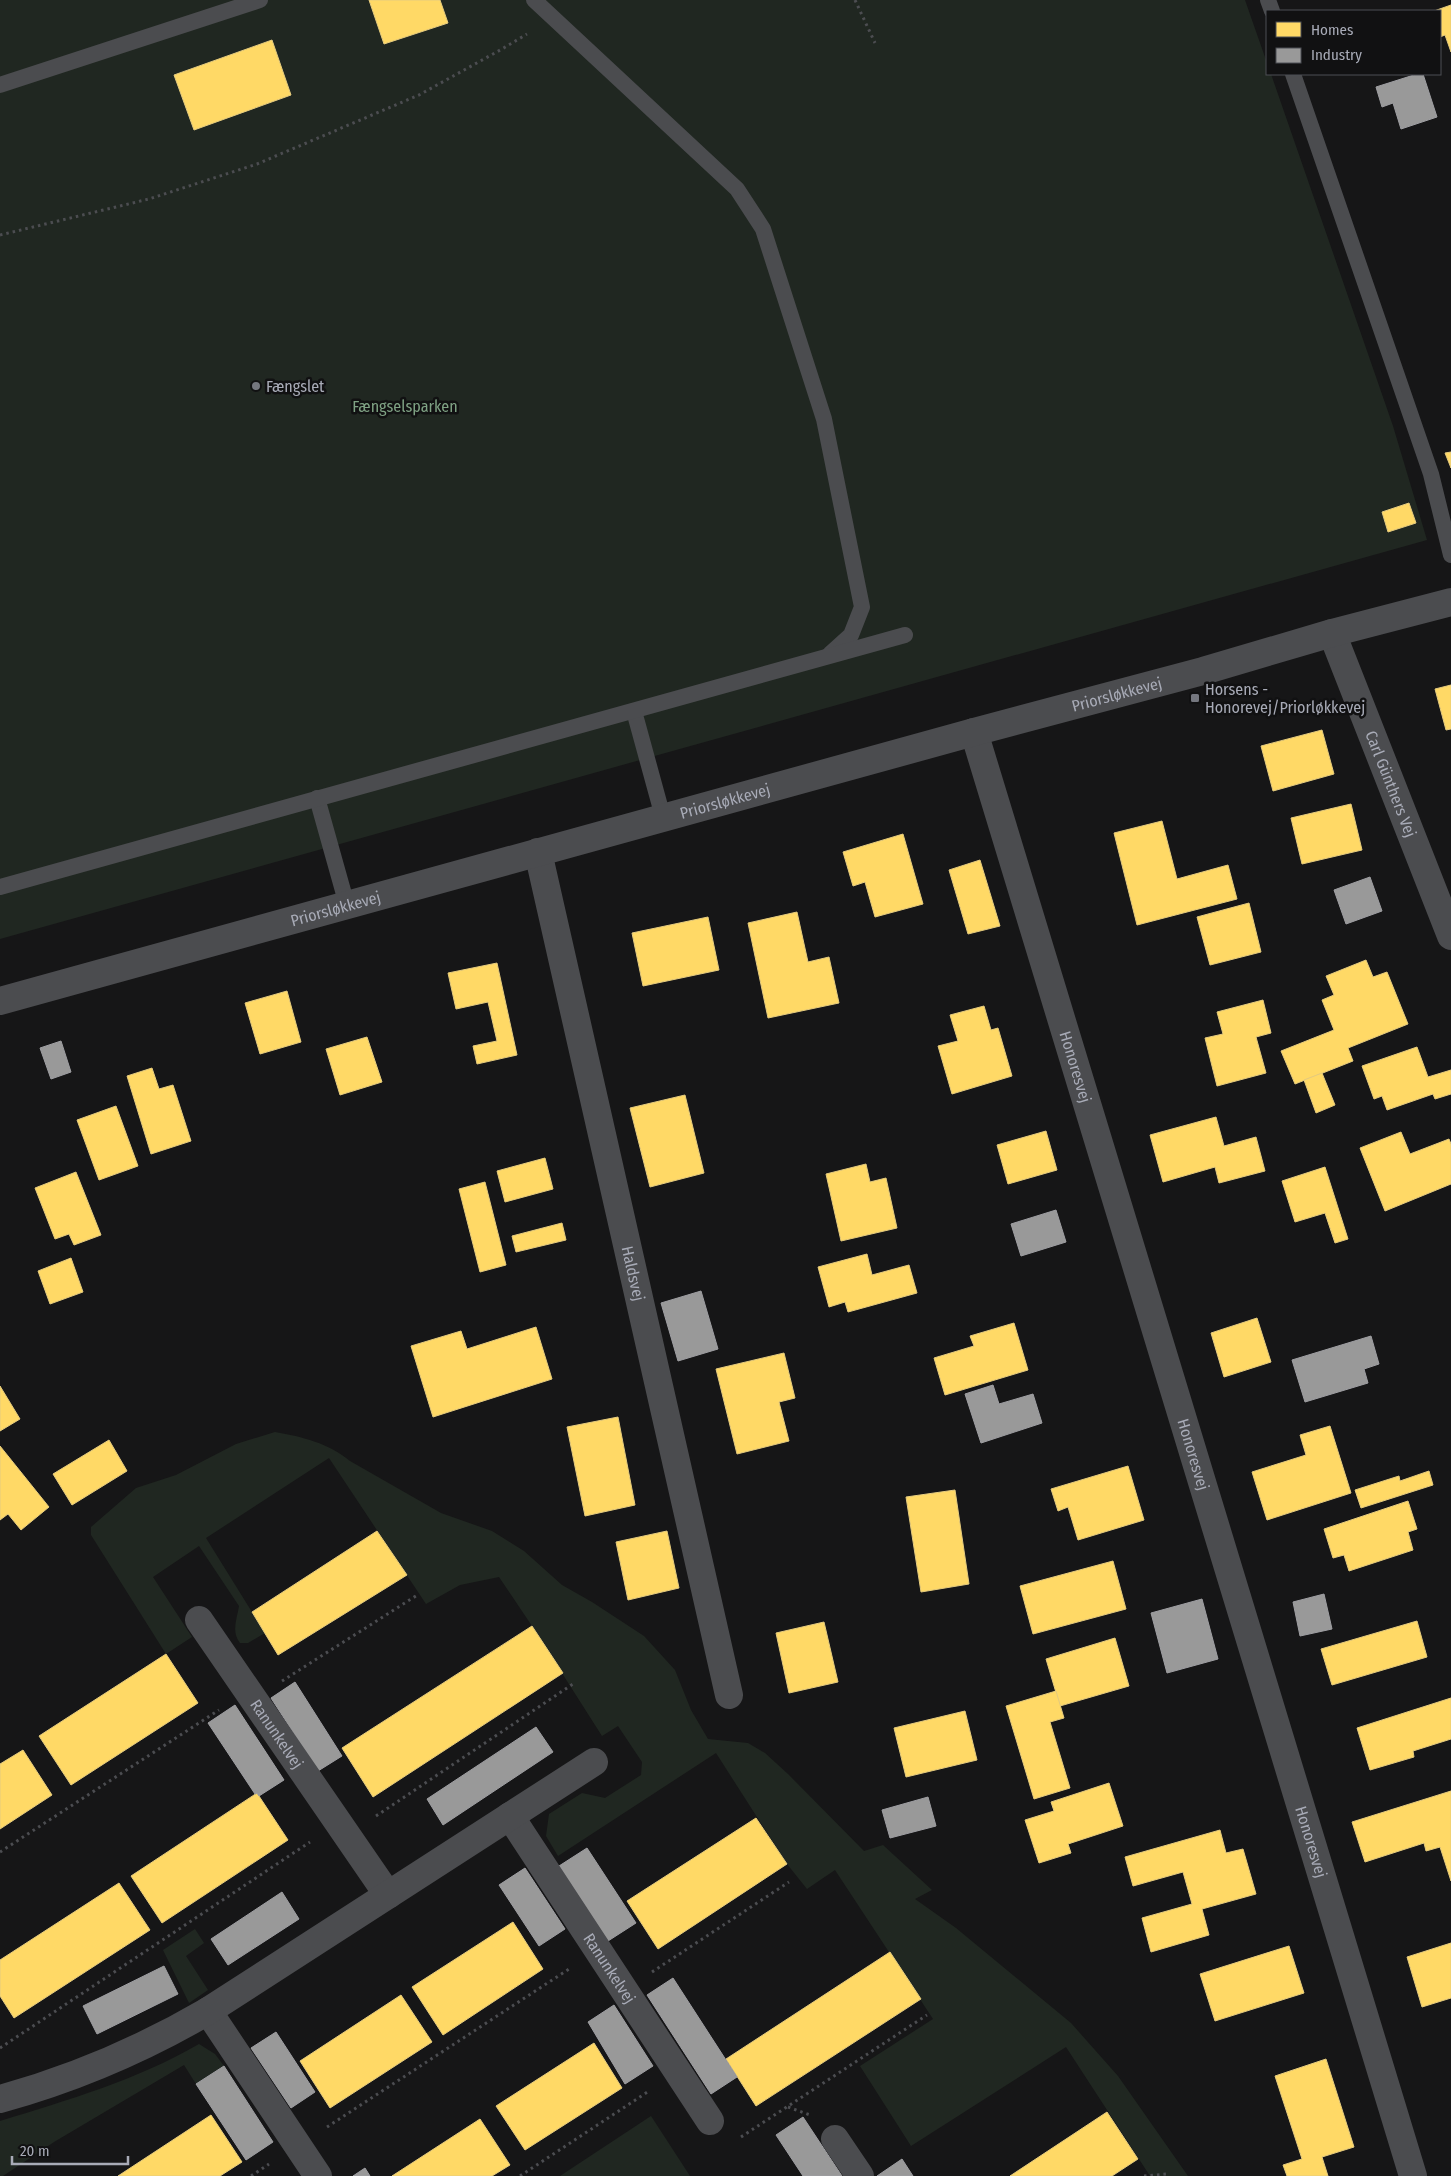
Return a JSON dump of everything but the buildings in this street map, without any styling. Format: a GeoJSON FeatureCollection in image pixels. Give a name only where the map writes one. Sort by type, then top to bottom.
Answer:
{"type":"FeatureCollection","features":[{"type":"Feature","properties":{"kind":"street","name":"Priorsløkkevej"},"geometry":{"type":"LineString","coordinates":[[0,1001],[663,817],[1203,671],[1332,633],[1451,602]]}},
{"type":"Feature","properties":{"kind":"street","name":"Carl Günthers Vej"},"geometry":{"type":"LineString","coordinates":[[1332,633],[1451,936]]}},
{"type":"Feature","properties":{"kind":"street","name":"Honoresvej"},"geometry":{"type":"LineString","coordinates":[[974,732],[1413,2176]]}},
{"type":"Feature","properties":{"kind":"street","name":"Haldsvej"},"geometry":{"type":"LineString","coordinates":[[538,852],[729,1695]]}},
{"type":"Feature","properties":{"kind":"street","name":"Ranunkelvej"},"geometry":{"type":"LineString","coordinates":[[200,1620],[388,1895]]}},
{"type":"Feature","properties":{"kind":"street"},"geometry":{"type":"LineString","coordinates":[[4,2090],[52,2084],[162,2038],[208,2012],[594,1762]]}},
{"type":"Feature","properties":{"kind":"street","name":"Ranunkelvej"},"geometry":{"type":"LineString","coordinates":[[510,1816],[710,2121]]}},
{"type":"Feature","properties":{"kind":"street"},"geometry":{"type":"LineString","coordinates":[[208,2012],[318,2176]]}},
{"type":"Feature","properties":{"kind":"street"},"geometry":{"type":"LineString","coordinates":[[835,2139],[860,2176]]}},
{"type":"Feature","properties":{"kind":"lane"},"geometry":{"type":"LineString","coordinates":[[0,86],[260,0]]}},
{"type":"Feature","properties":{"kind":"lane"},"geometry":{"type":"LineString","coordinates":[[534,0],[551,18],[736,188],[763,228],[824,419],[862,607],[851,635],[827,656]]}},
{"type":"Feature","properties":{"kind":"lane"},"geometry":{"type":"LineString","coordinates":[[1293,75],[1431,474],[1451,555]]}},
{"type":"Feature","properties":{"kind":"lane"},"geometry":{"type":"LineString","coordinates":[[0,887],[905,634]]}},
{"type":"Feature","properties":{"kind":"lane"},"geometry":{"type":"LineString","coordinates":[[634,711],[663,817]]}},
{"type":"Feature","properties":{"kind":"lane"},"geometry":{"type":"LineString","coordinates":[[317,798],[347,905]]}},
{"type":"Feature","properties":{"kind":"path"},"geometry":{"type":"LineString","coordinates":[[855,0],[875,43]]}},
{"type":"Feature","properties":{"kind":"path"},"geometry":{"type":"LineString","coordinates":[[0,235],[149,199],[257,164],[419,95],[502,50],[551,18]]}},
{"type":"Feature","properties":{"kind":"path"},"geometry":{"type":"LineString","coordinates":[[0,1852],[251,1695],[419,1594]]}},
{"type":"Feature","properties":{"kind":"path"},"geometry":{"type":"LineString","coordinates":[[0,2048],[573,1684]]}},
{"type":"Feature","properties":{"kind":"path"},"geometry":{"type":"LineString","coordinates":[[624,1990],[789,1882]]}},
{"type":"Feature","properties":{"kind":"path"},"geometry":{"type":"LineString","coordinates":[[251,2176],[598,1950]]}},
{"type":"Feature","properties":{"kind":"path"},"geometry":{"type":"LineString","coordinates":[[710,2121],[731,2144],[927,2015]]}},
{"type":"Feature","properties":{"kind":"path"},"geometry":{"type":"LineString","coordinates":[[520,2176],[678,2072]]}},
{"type":"Feature","properties":{"kind":"path"},"geometry":{"type":"LineString","coordinates":[[1144,2176],[1167,2174],[1168,2176]]}},
{"type":"Feature","properties":{"kind":"green space","name":"Fængselsparken"},"geometry":{"type":"Polygon","coordinates":[[[0,0],[1245,0],[1266,60],[1266,75],[1271,75],[1393,426],[1427,540],[0,939],[0,0]]]}},
{"type":"Feature","properties":{"kind":"green space"},"geometry":{"type":"Polygon","coordinates":[[[275,1432],[324,1445],[441,1513],[492,1531],[524,1551],[562,1585],[644,1636],[675,1670],[691,1710],[708,1739],[748,1743],[765,1753],[864,1851],[883,1845],[932,1890],[915,1899],[956,1928],[1071,2023],[1118,2076],[1188,2176],[1150,2176],[1066,2047],[911,2146],[860,2066],[933,2019],[835,1870],[807,1889],[787,1864],[716,1753],[558,1856],[546,1836],[549,1814],[582,1793],[605,1798],[641,1775],[642,1762],[618,1726],[602,1736],[499,1577],[460,1585],[426,1604],[329,1458],[206,1538],[265,1633],[248,1643],[240,1643],[235,1630],[239,1606],[199,1546],[153,1577],[192,1637],[166,1654],[91,1535],[91,1527],[136,1488],[176,1475],[236,1444],[275,1432]]]}},
{"type":"Feature","properties":{"kind":"green space"},"geometry":{"type":"Polygon","coordinates":[[[195,1929],[204,1943],[186,1956],[208,1990],[189,2003],[163,1950],[195,1929]]]}},
{"type":"Feature","properties":{"kind":"green space"},"geometry":{"type":"Polygon","coordinates":[[[199,2044],[215,2054],[224,2066],[196,2084],[184,2065],[54,2142],[3,2176],[0,2176],[0,2121],[127,2079],[199,2044]]]}},
{"type":"Feature","properties":{"kind":"green space"},"geometry":{"type":"Polygon","coordinates":[[[651,2116],[690,2176],[560,2176],[651,2116]]]}},
{"type":"Feature","properties":{"kind":"place","name":"Fængslet"},"geometry":{"type":"Point","coordinates":[256,386]}},
{"type":"Feature","properties":{"kind":"place","name":"Horsens - Honorevej/Priorløkkevej"},"geometry":{"type":"Point","coordinates":[1195,698]}}]}
